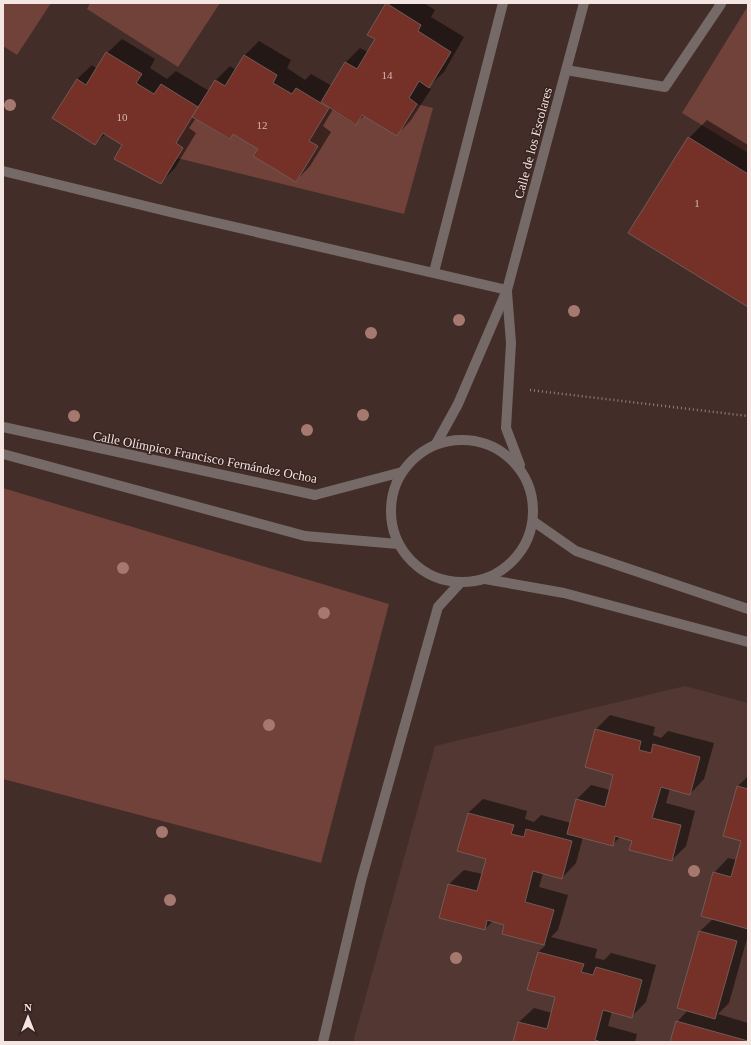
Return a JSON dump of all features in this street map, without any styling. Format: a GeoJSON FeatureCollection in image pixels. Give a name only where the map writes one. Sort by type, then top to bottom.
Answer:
{"type":"FeatureCollection","features":[{"type":"Feature","properties":{"kind":"street"},"geometry":{"type":"LineString","coordinates":[[434,272],[503,3]]}},
{"type":"Feature","properties":{"kind":"street","name":"Calle de los Escolares"},"geometry":{"type":"LineString","coordinates":[[436,444],[458,404],[507,290],[584,3]]}},
{"type":"Feature","properties":{"kind":"street"},"geometry":{"type":"LineString","coordinates":[[566,70],[665,86],[721,4],[719,3]]}},
{"type":"Feature","properties":{"kind":"street"},"geometry":{"type":"LineString","coordinates":[[3,171],[174,213],[507,290]]}},
{"type":"Feature","properties":{"kind":"street","name":"Calle de los Escolares"},"geometry":{"type":"LineString","coordinates":[[507,290],[511,343],[506,428],[522,473]]}},
{"type":"Feature","properties":{"kind":"street","name":"Calle Olímpico Francisco Fernández Ochoa"},"geometry":{"type":"LineString","coordinates":[[3,427],[315,495],[402,472]]}},
{"type":"Feature","properties":{"kind":"street"},"geometry":{"type":"LineString","coordinates":[[485,579],[507,567],[524,547],[533,521],[532,496],[522,473],[510,458],[493,447],[475,441],[455,440],[436,444],[417,455],[402,472],[393,489],[390,508],[391,526],[398,544],[413,565],[435,578],[460,583],[485,579],[564,593],[748,642]]}},
{"type":"Feature","properties":{"kind":"street"},"geometry":{"type":"LineString","coordinates":[[3,454],[306,536],[398,544]]}},
{"type":"Feature","properties":{"kind":"street"},"geometry":{"type":"LineString","coordinates":[[533,521],[576,551],[748,609]]}},
{"type":"Feature","properties":{"kind":"street"},"geometry":{"type":"LineString","coordinates":[[323,1042],[361,882],[438,607],[460,583]]}},
{"type":"Feature","properties":{"kind":"path"},"geometry":{"type":"LineString","coordinates":[[508,388],[748,416]]}},
{"type":"Feature","properties":{"kind":"shaded area"},"geometry":{"type":"Polygon","coordinates":[[[3,3],[51,3],[17,55],[3,46],[3,3]]]}},
{"type":"Feature","properties":{"kind":"shaded area"},"geometry":{"type":"Polygon","coordinates":[[[90,3],[220,3],[178,67],[87,9],[90,3]]]}},
{"type":"Feature","properties":{"kind":"shaded area"},"geometry":{"type":"Polygon","coordinates":[[[748,6],[748,153],[682,113],[748,6]]]}},
{"type":"Feature","properties":{"kind":"shaded area"},"geometry":{"type":"Polygon","coordinates":[[[417,104],[433,108],[404,214],[177,158],[183,148],[176,143],[192,117],[229,139],[233,134],[258,149],[254,156],[296,182],[318,146],[309,141],[329,108],[355,125],[362,115],[397,136],[417,104]]]}},
{"type":"Feature","properties":{"kind":"shaded area"},"geometry":{"type":"Polygon","coordinates":[[[3,488],[389,604],[321,863],[3,779],[3,488]]]}},
{"type":"Feature","properties":{"kind":"shaded area"},"geometry":{"type":"Polygon","coordinates":[[[685,686],[748,703],[748,1042],[353,1042],[435,746],[685,686]]]}},
{"type":"Feature","properties":{"kind":"building"},"geometry":{"type":"Polygon","coordinates":[[[386,3],[421,25],[418,31],[451,52],[429,88],[419,81],[409,98],[417,104],[397,136],[362,115],[356,125],[321,102],[345,62],[357,69],[375,39],[367,35],[386,3]]]}},
{"type":"Feature","properties":{"kind":"building"},"geometry":{"type":"Polygon","coordinates":[[[106,52],[142,74],[136,83],[154,94],[161,84],[198,107],[176,143],[183,148],[161,184],[114,159],[122,145],[103,133],[95,145],[52,118],[77,79],[86,85],[106,52]]]}},
{"type":"Feature","properties":{"kind":"building"},"geometry":{"type":"Polygon","coordinates":[[[244,55],[277,75],[273,83],[292,94],[296,88],[329,108],[309,141],[318,146],[296,182],[253,156],[258,149],[233,134],[230,139],[192,117],[215,80],[225,86],[244,55]]]}},
{"type":"Feature","properties":{"kind":"building"},"geometry":{"type":"Polygon","coordinates":[[[688,137],[748,174],[748,307],[628,233],[688,137]]]}},
{"type":"Feature","properties":{"kind":"building"},"geometry":{"type":"Polygon","coordinates":[[[595,729],[641,741],[639,750],[651,753],[653,744],[700,757],[690,795],[661,787],[652,818],[681,825],[672,861],[629,850],[632,841],[615,836],[613,846],[567,834],[576,799],[605,807],[613,775],[585,767],[595,729]]]}},
{"type":"Feature","properties":{"kind":"building"},"geometry":{"type":"Polygon","coordinates":[[[737,786],[748,789],[748,929],[701,916],[713,872],[731,877],[741,841],[723,836],[737,786]]]}},
{"type":"Feature","properties":{"kind":"building"},"geometry":{"type":"Polygon","coordinates":[[[468,813],[514,825],[511,834],[524,837],[526,829],[572,841],[562,879],[533,871],[525,902],[554,910],[544,945],[502,934],[504,925],[487,920],[485,930],[439,918],[448,884],[477,891],[486,859],[457,851],[468,813]]]}},
{"type":"Feature","properties":{"kind":"building"},"geometry":{"type":"Polygon","coordinates":[[[699,931],[737,941],[715,1019],[677,1008],[699,931]]]}},
{"type":"Feature","properties":{"kind":"building"},"geometry":{"type":"Polygon","coordinates":[[[538,952],[584,964],[581,972],[593,975],[596,967],[642,980],[632,1018],[603,1010],[595,1040],[601,1042],[513,1042],[518,1022],[547,1029],[555,997],[527,990],[538,952]]]}},
{"type":"Feature","properties":{"kind":"building"},"geometry":{"type":"Polygon","coordinates":[[[676,1021],[748,1041],[748,1042],[670,1042],[676,1021]]]}}]}
